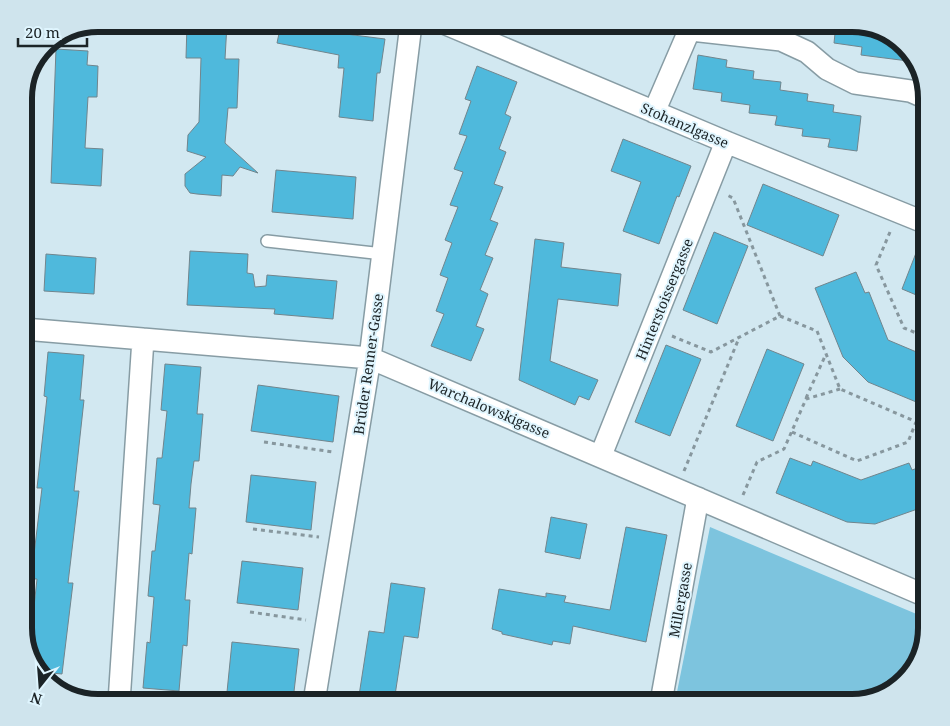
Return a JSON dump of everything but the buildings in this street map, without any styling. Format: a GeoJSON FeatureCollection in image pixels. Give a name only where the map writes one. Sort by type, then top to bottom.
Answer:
{"type":"FeatureCollection","features":[{"type":"Feature","properties":{"kind":"street","name":"Brüder Renner-Gasse"},"geometry":{"type":"LineString","coordinates":[[315,694],[370,358],[410,32]]}},
{"type":"Feature","properties":{"kind":"street","name":"Stohanzlgasse"},"geometry":{"type":"LineString","coordinates":[[465,32],[726,142],[918,220]]}},
{"type":"Feature","properties":{"kind":"street"},"geometry":{"type":"LineString","coordinates":[[654,112],[689,32]]}},
{"type":"Feature","properties":{"kind":"street"},"geometry":{"type":"LineString","coordinates":[[726,32],[781,40],[807,52],[827,69],[855,83],[910,91],[917,94]]}},
{"type":"Feature","properties":{"kind":"street","name":"Hinterstoissergasse"},"geometry":{"type":"LineString","coordinates":[[601,455],[726,142]]}},
{"type":"Feature","properties":{"kind":"street","name":"Warchalowskigasse"},"geometry":{"type":"LineString","coordinates":[[33,330],[370,358],[601,455],[918,593]]}},
{"type":"Feature","properties":{"kind":"street"},"geometry":{"type":"LineString","coordinates":[[120,694],[143,339]]}},
{"type":"Feature","properties":{"kind":"street","name":"Millergasse"},"geometry":{"type":"LineString","coordinates":[[662,694],[698,498]]}},
{"type":"Feature","properties":{"kind":"lane"},"geometry":{"type":"LineString","coordinates":[[267,241],[383,254]]}},
{"type":"Feature","properties":{"kind":"path"},"geometry":{"type":"LineString","coordinates":[[708,187],[733,198],[780,316],[817,331],[840,389]]}},
{"type":"Feature","properties":{"kind":"path"},"geometry":{"type":"LineString","coordinates":[[898,212],[876,265],[904,328],[918,334]]}},
{"type":"Feature","properties":{"kind":"path"},"geometry":{"type":"LineString","coordinates":[[652,328],[711,352],[780,316]]}},
{"type":"Feature","properties":{"kind":"path"},"geometry":{"type":"LineString","coordinates":[[677,489],[739,337]]}},
{"type":"Feature","properties":{"kind":"path"},"geometry":{"type":"LineString","coordinates":[[735,514],[757,462],[784,449],[826,354]]}},
{"type":"Feature","properties":{"kind":"path"},"geometry":{"type":"LineString","coordinates":[[792,432],[858,461],[908,442],[916,422],[840,389],[806,399]]}},
{"type":"Feature","properties":{"kind":"path"},"geometry":{"type":"LineString","coordinates":[[264,442],[354,456]]}},
{"type":"Feature","properties":{"kind":"path"},"geometry":{"type":"LineString","coordinates":[[253,528],[341,539]]}},
{"type":"Feature","properties":{"kind":"path"},"geometry":{"type":"LineString","coordinates":[[250,612],[327,622]]}},
{"type":"Feature","properties":{"kind":"shaded area"},"geometry":{"type":"Polygon","coordinates":[[[710,527],[918,615],[914,649],[904,668],[892,680],[881,687],[869,691],[851,694],[677,694],[710,527]]]}}]}
